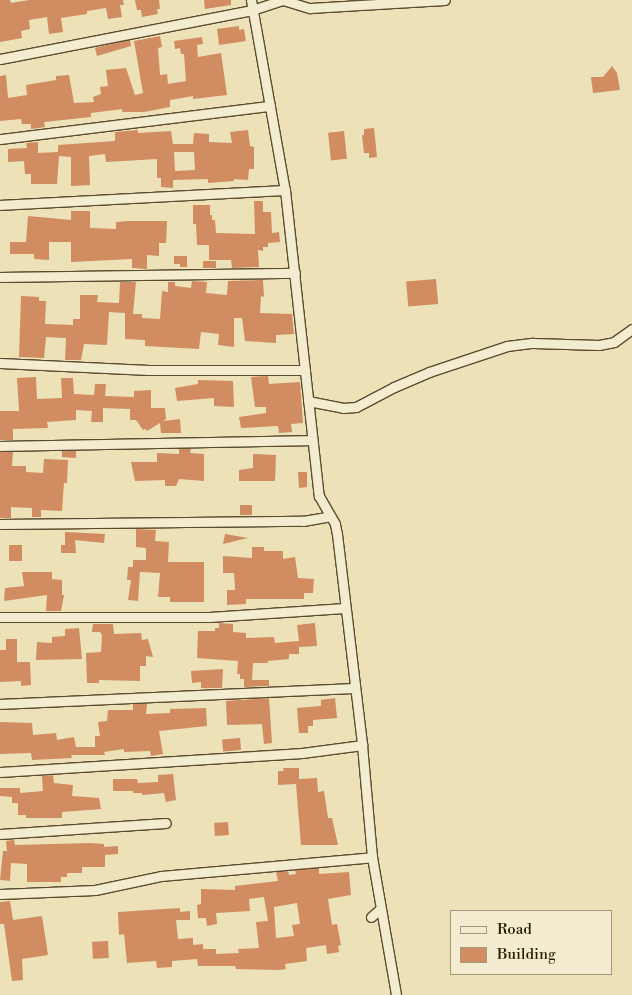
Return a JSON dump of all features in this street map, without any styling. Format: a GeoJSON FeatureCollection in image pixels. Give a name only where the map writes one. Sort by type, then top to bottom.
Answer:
{"type":"FeatureCollection","features":[{"type":"Feature","properties":{"kind":"street"},"geometry":{"type":"LineString","coordinates":[[250,0],[285,190],[319,496],[337,534],[362,745],[372,857],[396,995]]}},
{"type":"Feature","properties":{"kind":"street"},"geometry":{"type":"LineString","coordinates":[[0,59],[252,10],[283,0],[310,8],[445,0]]}},
{"type":"Feature","properties":{"kind":"street"},"geometry":{"type":"LineString","coordinates":[[0,139],[270,106]]}},
{"type":"Feature","properties":{"kind":"street"},"geometry":{"type":"LineString","coordinates":[[0,205],[285,190]]}},
{"type":"Feature","properties":{"kind":"street"},"geometry":{"type":"LineString","coordinates":[[0,277],[295,273]]}},
{"type":"Feature","properties":{"kind":"street"},"geometry":{"type":"LineString","coordinates":[[308,401],[342,408],[356,407],[394,387],[429,372],[507,346],[533,343],[599,345],[614,342],[632,329]]}},
{"type":"Feature","properties":{"kind":"street"},"geometry":{"type":"LineString","coordinates":[[0,363],[149,370],[305,370]]}},
{"type":"Feature","properties":{"kind":"street"},"geometry":{"type":"LineString","coordinates":[[0,446],[312,440]]}},
{"type":"Feature","properties":{"kind":"street"},"geometry":{"type":"LineString","coordinates":[[0,524],[303,521],[330,516]]}},
{"type":"Feature","properties":{"kind":"street"},"geometry":{"type":"LineString","coordinates":[[0,617],[191,617],[345,608]]}},
{"type":"Feature","properties":{"kind":"street"},"geometry":{"type":"LineString","coordinates":[[0,704],[355,688]]}},
{"type":"Feature","properties":{"kind":"street"},"geometry":{"type":"LineString","coordinates":[[0,772],[302,753],[362,745]]}},
{"type":"Feature","properties":{"kind":"street"},"geometry":{"type":"LineString","coordinates":[[0,834],[166,823]]}},
{"type":"Feature","properties":{"kind":"street"},"geometry":{"type":"LineString","coordinates":[[0,894],[95,890],[161,876],[372,857]]}},
{"type":"Feature","properties":{"kind":"street"},"geometry":{"type":"LineString","coordinates":[[371,917],[380,909]]}},
{"type":"Feature","properties":{"kind":"building"},"geometry":{"type":"Polygon","coordinates":[[[0,0],[10,0],[11,3],[29,0],[123,0],[124,5],[120,5],[122,17],[108,19],[106,8],[87,11],[87,14],[61,18],[63,32],[49,34],[47,17],[29,20],[30,29],[21,31],[22,38],[0,42],[0,0]]]}},
{"type":"Feature","properties":{"kind":"building"},"geometry":{"type":"Polygon","coordinates":[[[135,0],[159,0],[160,9],[157,9],[158,14],[142,17],[141,10],[137,10],[135,0]]]}},
{"type":"Feature","properties":{"kind":"building"},"geometry":{"type":"Polygon","coordinates":[[[204,0],[231,0],[231,5],[205,9],[204,0]]]}},
{"type":"Feature","properties":{"kind":"building"},"geometry":{"type":"Polygon","coordinates":[[[239,26],[239,30],[244,29],[246,41],[219,45],[217,29],[239,26]]]}},
{"type":"Feature","properties":{"kind":"building"},"geometry":{"type":"Polygon","coordinates":[[[160,36],[162,47],[158,48],[160,75],[167,74],[168,84],[186,81],[184,54],[181,54],[180,48],[175,49],[174,41],[202,37],[203,44],[197,45],[198,57],[221,53],[227,95],[193,99],[193,96],[170,100],[170,107],[144,112],[122,112],[122,109],[91,113],[91,117],[44,122],[45,127],[31,129],[31,124],[22,124],[21,119],[0,121],[0,76],[6,75],[8,98],[27,95],[26,85],[56,80],[56,76],[69,75],[74,103],[94,102],[93,97],[101,94],[100,87],[108,86],[106,70],[126,68],[135,95],[143,93],[134,41],[160,36]]]}},
{"type":"Feature","properties":{"kind":"building"},"geometry":{"type":"Polygon","coordinates":[[[130,40],[131,46],[97,56],[95,48],[130,40]]]}},
{"type":"Feature","properties":{"kind":"building"},"geometry":{"type":"Polygon","coordinates":[[[612,66],[617,73],[620,90],[593,93],[591,77],[603,77],[612,66]]]}},
{"type":"Feature","properties":{"kind":"building"},"geometry":{"type":"Polygon","coordinates":[[[374,128],[377,157],[369,158],[369,153],[364,153],[362,135],[364,135],[364,129],[374,128]]]}},
{"type":"Feature","properties":{"kind":"building"},"geometry":{"type":"Polygon","coordinates":[[[138,130],[138,133],[171,131],[173,144],[193,144],[194,133],[209,134],[209,142],[232,143],[230,132],[248,130],[250,146],[254,147],[254,169],[249,169],[248,180],[234,179],[234,181],[208,183],[208,179],[173,180],[173,188],[161,187],[161,178],[157,178],[157,159],[106,162],[105,154],[89,156],[90,185],[71,186],[71,157],[59,156],[57,184],[31,184],[31,174],[25,174],[24,161],[8,162],[8,149],[27,148],[26,143],[38,142],[38,153],[58,152],[58,145],[115,141],[115,132],[138,130]],[[174,152],[175,171],[195,170],[194,152],[174,152]]]}},
{"type":"Feature","properties":{"kind":"building"},"geometry":{"type":"Polygon","coordinates":[[[344,131],[347,159],[331,161],[328,133],[344,131]]]}},
{"type":"Feature","properties":{"kind":"building"},"geometry":{"type":"Polygon","coordinates":[[[254,201],[263,201],[263,212],[271,212],[272,233],[279,232],[280,242],[268,243],[268,247],[263,247],[263,251],[258,250],[259,267],[232,268],[231,260],[209,260],[209,245],[197,245],[196,224],[193,224],[193,205],[210,205],[210,215],[212,215],[212,220],[215,220],[216,233],[255,234],[254,201]]]}},
{"type":"Feature","properties":{"kind":"building"},"geometry":{"type":"Polygon","coordinates":[[[71,211],[90,211],[90,228],[116,229],[116,222],[167,221],[166,243],[159,243],[159,256],[147,255],[147,269],[132,268],[132,259],[71,262],[71,242],[49,242],[49,260],[34,259],[34,254],[10,254],[10,242],[26,242],[28,216],[71,220],[71,211]]]}},
{"type":"Feature","properties":{"kind":"building"},"geometry":{"type":"Polygon","coordinates":[[[174,256],[187,256],[187,267],[180,267],[180,264],[174,264],[174,256]]]}},
{"type":"Feature","properties":{"kind":"building"},"geometry":{"type":"Polygon","coordinates":[[[203,261],[216,261],[216,268],[203,268],[203,261]]]}},
{"type":"Feature","properties":{"kind":"building"},"geometry":{"type":"Polygon","coordinates":[[[436,279],[438,304],[408,307],[406,282],[436,279]]]}},
{"type":"Feature","properties":{"kind":"building"},"geometry":{"type":"Polygon","coordinates":[[[263,280],[264,297],[261,296],[260,313],[292,314],[294,334],[276,335],[276,343],[245,341],[242,318],[234,318],[234,347],[218,345],[219,334],[201,332],[199,349],[145,346],[145,340],[125,339],[125,313],[109,312],[107,345],[84,344],[81,360],[65,360],[66,338],[46,337],[44,358],[19,357],[21,296],[39,297],[39,301],[46,301],[45,324],[73,325],[73,319],[80,319],[80,295],[98,295],[97,302],[119,303],[120,282],[136,282],[133,314],[142,314],[142,318],[160,319],[162,291],[168,292],[168,282],[175,282],[175,286],[191,288],[192,281],[207,282],[206,293],[227,295],[228,281],[263,280]]]}},
{"type":"Feature","properties":{"kind":"building"},"geometry":{"type":"Polygon","coordinates":[[[268,376],[269,384],[300,382],[303,423],[291,424],[292,432],[279,433],[278,426],[241,428],[239,417],[266,413],[266,407],[255,407],[251,377],[268,376]]]}},
{"type":"Feature","properties":{"kind":"building"},"geometry":{"type":"Polygon","coordinates":[[[36,377],[37,399],[62,398],[61,378],[73,378],[74,394],[94,395],[95,384],[106,384],[105,396],[134,397],[134,391],[151,390],[151,408],[165,408],[166,419],[163,421],[180,419],[181,433],[161,433],[160,423],[147,431],[143,430],[136,420],[130,420],[130,409],[103,408],[103,422],[91,422],[92,411],[76,410],[76,420],[47,422],[48,428],[13,429],[13,440],[0,440],[0,411],[19,411],[17,378],[36,377]]]}},
{"type":"Feature","properties":{"kind":"building"},"geometry":{"type":"Polygon","coordinates":[[[198,380],[233,381],[234,407],[214,406],[214,398],[177,401],[175,388],[198,384],[198,380]]]}},
{"type":"Feature","properties":{"kind":"building"},"geometry":{"type":"Polygon","coordinates":[[[179,449],[191,449],[190,453],[204,454],[204,481],[179,479],[176,486],[165,486],[165,480],[135,481],[131,462],[157,462],[157,453],[179,454],[179,449]]]}},
{"type":"Feature","properties":{"kind":"building"},"geometry":{"type":"Polygon","coordinates":[[[62,451],[76,451],[76,458],[62,457],[62,451]]]}},
{"type":"Feature","properties":{"kind":"building"},"geometry":{"type":"Polygon","coordinates":[[[0,452],[13,452],[12,466],[26,466],[26,472],[43,473],[44,459],[68,460],[67,483],[64,483],[62,511],[41,510],[41,517],[32,517],[32,508],[11,507],[11,518],[0,518],[0,452]]]}},
{"type":"Feature","properties":{"kind":"building"},"geometry":{"type":"Polygon","coordinates":[[[253,454],[276,455],[275,481],[239,481],[239,470],[253,468],[253,454]]]}},
{"type":"Feature","properties":{"kind":"building"},"geometry":{"type":"Polygon","coordinates":[[[298,472],[307,472],[307,487],[299,488],[298,472]]]}},
{"type":"Feature","properties":{"kind":"building"},"geometry":{"type":"Polygon","coordinates":[[[240,505],[252,505],[252,515],[240,515],[240,505]]]}},
{"type":"Feature","properties":{"kind":"building"},"geometry":{"type":"Polygon","coordinates":[[[136,529],[156,530],[155,541],[169,542],[168,562],[204,562],[204,602],[170,602],[170,597],[158,597],[160,573],[140,572],[138,601],[128,600],[131,580],[127,580],[128,567],[133,567],[133,560],[146,560],[146,548],[136,547],[136,529]]]}},
{"type":"Feature","properties":{"kind":"building"},"geometry":{"type":"Polygon","coordinates":[[[65,532],[105,534],[104,543],[75,540],[76,553],[61,553],[61,545],[65,545],[65,532]]]}},
{"type":"Feature","properties":{"kind":"building"},"geometry":{"type":"Polygon","coordinates":[[[225,534],[248,538],[223,544],[225,534]]]}},
{"type":"Feature","properties":{"kind":"building"},"geometry":{"type":"Polygon","coordinates":[[[9,545],[22,545],[22,561],[9,561],[9,545]]]}},
{"type":"Feature","properties":{"kind":"building"},"geometry":{"type":"Polygon","coordinates":[[[252,547],[264,547],[264,551],[283,551],[283,559],[295,557],[298,578],[314,579],[313,593],[304,593],[304,599],[246,599],[246,604],[227,605],[227,590],[235,590],[234,573],[223,573],[223,556],[252,558],[252,547]]]}},
{"type":"Feature","properties":{"kind":"building"},"geometry":{"type":"Polygon","coordinates":[[[22,572],[52,572],[52,579],[62,580],[62,595],[64,595],[61,611],[46,611],[47,595],[4,601],[5,588],[24,586],[22,572]]]}},
{"type":"Feature","properties":{"kind":"building"},"geometry":{"type":"Polygon","coordinates":[[[219,623],[233,624],[233,632],[246,633],[246,638],[274,637],[275,643],[299,641],[297,625],[315,623],[317,646],[299,647],[299,654],[289,654],[289,659],[268,661],[268,663],[253,663],[252,680],[269,680],[269,686],[244,687],[244,679],[240,679],[240,674],[237,674],[238,661],[197,658],[198,631],[215,631],[215,628],[219,628],[219,623]]]}},
{"type":"Feature","properties":{"kind":"building"},"geometry":{"type":"Polygon","coordinates":[[[93,624],[113,624],[114,634],[141,633],[142,640],[148,639],[153,657],[146,656],[146,666],[140,666],[140,681],[99,680],[99,683],[87,683],[86,653],[101,652],[102,635],[100,632],[92,632],[93,624]]]}},
{"type":"Feature","properties":{"kind":"building"},"geometry":{"type":"Polygon","coordinates":[[[79,628],[82,659],[36,660],[37,642],[52,643],[52,637],[65,636],[65,629],[79,628]]]}},
{"type":"Feature","properties":{"kind":"building"},"geometry":{"type":"Polygon","coordinates":[[[6,639],[17,639],[17,662],[30,662],[31,685],[21,686],[21,681],[0,682],[0,650],[6,650],[6,639]]]}},
{"type":"Feature","properties":{"kind":"building"},"geometry":{"type":"Polygon","coordinates":[[[223,669],[222,688],[201,688],[201,682],[192,683],[191,671],[223,669]]]}},
{"type":"Feature","properties":{"kind":"building"},"geometry":{"type":"Polygon","coordinates":[[[269,698],[272,743],[264,744],[262,724],[227,725],[226,701],[269,698]]]}},
{"type":"Feature","properties":{"kind":"building"},"geometry":{"type":"Polygon","coordinates":[[[335,698],[337,718],[313,720],[313,726],[308,726],[308,733],[299,733],[297,708],[321,706],[321,700],[335,698]]]}},
{"type":"Feature","properties":{"kind":"building"},"geometry":{"type":"Polygon","coordinates":[[[133,704],[147,704],[146,714],[170,713],[170,709],[206,708],[207,726],[159,731],[163,754],[151,756],[150,751],[124,752],[124,749],[104,752],[105,755],[71,755],[72,758],[32,760],[31,753],[0,754],[0,722],[32,723],[33,735],[56,733],[57,740],[74,737],[76,747],[95,747],[95,736],[100,736],[98,722],[107,721],[108,710],[133,710],[133,704]]]}},
{"type":"Feature","properties":{"kind":"building"},"geometry":{"type":"Polygon","coordinates":[[[240,738],[241,750],[223,752],[222,740],[240,738]]]}},
{"type":"Feature","properties":{"kind":"building"},"geometry":{"type":"Polygon","coordinates":[[[283,768],[299,768],[299,779],[317,778],[318,792],[324,791],[328,818],[332,818],[338,845],[301,845],[296,784],[278,785],[278,771],[284,771],[283,768]]]}},
{"type":"Feature","properties":{"kind":"building"},"geometry":{"type":"Polygon","coordinates":[[[173,774],[176,800],[166,802],[164,793],[142,795],[142,793],[133,793],[133,791],[113,791],[113,779],[137,779],[138,783],[158,782],[158,775],[173,774]]]}},
{"type":"Feature","properties":{"kind":"building"},"geometry":{"type":"Polygon","coordinates":[[[53,775],[54,783],[73,785],[72,796],[99,798],[101,809],[62,812],[62,818],[26,818],[26,815],[18,815],[18,803],[12,803],[12,797],[0,796],[0,788],[20,788],[20,793],[43,791],[42,776],[53,775]]]}},
{"type":"Feature","properties":{"kind":"building"},"geometry":{"type":"Polygon","coordinates":[[[228,822],[229,835],[215,836],[214,823],[228,822]]]}},
{"type":"Feature","properties":{"kind":"building"},"geometry":{"type":"Polygon","coordinates":[[[14,840],[15,845],[104,844],[104,847],[118,846],[118,854],[105,855],[105,867],[82,867],[82,873],[67,873],[67,877],[61,877],[61,882],[27,882],[27,864],[11,863],[10,881],[0,880],[3,851],[7,851],[6,841],[14,840]]]}},
{"type":"Feature","properties":{"kind":"building"},"geometry":{"type":"Polygon","coordinates":[[[319,868],[319,874],[349,872],[351,895],[328,899],[332,925],[337,924],[341,945],[338,946],[339,952],[327,954],[326,945],[306,948],[307,961],[285,964],[286,969],[279,970],[236,969],[235,966],[198,966],[197,959],[172,961],[172,967],[157,968],[156,961],[127,963],[124,934],[119,935],[118,912],[180,908],[180,912],[190,911],[190,920],[176,920],[178,939],[193,938],[193,945],[203,944],[203,949],[216,949],[216,954],[239,953],[238,949],[259,948],[256,922],[268,921],[264,897],[249,899],[250,911],[216,913],[217,924],[207,926],[206,918],[198,918],[197,905],[201,904],[201,889],[235,890],[235,886],[278,881],[276,872],[288,871],[289,875],[296,874],[295,870],[319,868]],[[297,903],[274,907],[276,938],[294,936],[292,925],[300,924],[297,903]]]}},
{"type":"Feature","properties":{"kind":"building"},"geometry":{"type":"Polygon","coordinates":[[[10,901],[13,920],[42,916],[48,955],[22,959],[23,980],[12,981],[4,924],[0,924],[0,902],[10,901]]]}},
{"type":"Feature","properties":{"kind":"building"},"geometry":{"type":"Polygon","coordinates":[[[108,941],[109,958],[93,959],[92,942],[108,941]]]}}]}
